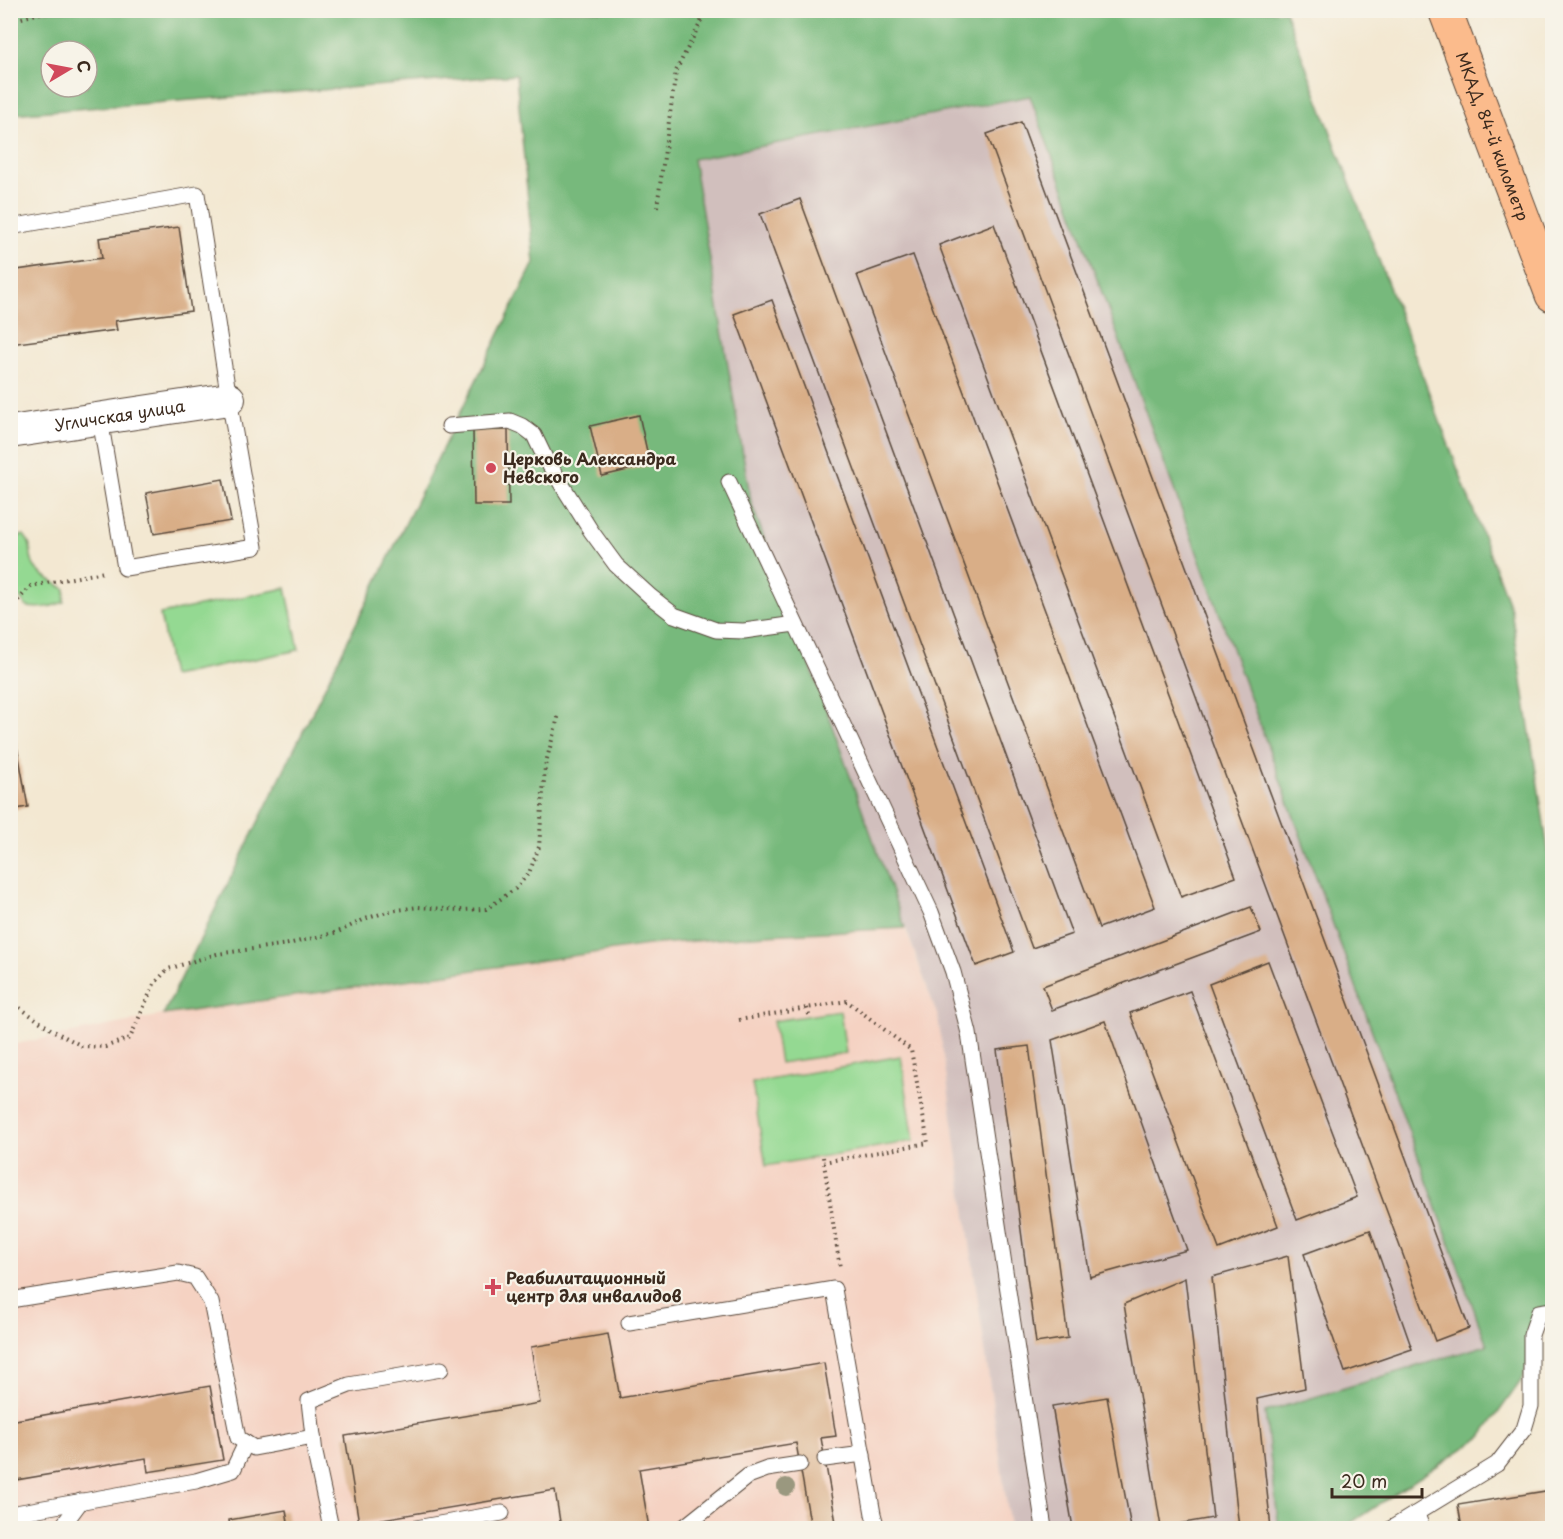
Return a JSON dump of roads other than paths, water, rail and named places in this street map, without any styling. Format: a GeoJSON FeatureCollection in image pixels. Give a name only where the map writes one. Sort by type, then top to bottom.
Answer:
{"type":"FeatureCollection","features":[{"type":"Feature","properties":{"kind":"highway","name":"МКАД, 84-й километр"},"geometry":{"type":"LineString","coordinates":[[1444,10],[1552,295]]}},
{"type":"Feature","properties":{"kind":"street","name":"Угличская улица"},"geometry":{"type":"LineString","coordinates":[[10,432],[229,399]]}},
{"type":"Feature","properties":{"kind":"lane"},"geometry":{"type":"LineString","coordinates":[[10,226],[197,195],[255,546],[125,568],[100,418]]}},
{"type":"Feature","properties":{"kind":"lane"},"geometry":{"type":"LineString","coordinates":[[449,426],[510,422],[522,426],[534,435],[545,458],[591,531],[616,565],[674,615],[716,630],[744,631],[795,624]]}},
{"type":"Feature","properties":{"kind":"lane"},"geometry":{"type":"LineString","coordinates":[[729,482],[931,912],[954,972],[969,1034],[1044,1528]]}},
{"type":"Feature","properties":{"kind":"lane"},"geometry":{"type":"LineString","coordinates":[[10,1299],[178,1272],[195,1277],[211,1302],[238,1438],[254,1448],[313,1437]]}},
{"type":"Feature","properties":{"kind":"lane"},"geometry":{"type":"LineString","coordinates":[[629,1323],[834,1289],[877,1528]]}},
{"type":"Feature","properties":{"kind":"lane"},"geometry":{"type":"LineString","coordinates":[[1392,1528],[1420,1521],[1497,1464],[1524,1429],[1532,1406],[1531,1335],[1539,1312],[1552,1310]]}},
{"type":"Feature","properties":{"kind":"lane"},"geometry":{"type":"LineString","coordinates":[[331,1528],[315,1453],[309,1401],[349,1384],[441,1370]]}},
{"type":"Feature","properties":{"kind":"lane"},"geometry":{"type":"LineString","coordinates":[[10,1514],[196,1481],[232,1470],[246,1443]]}},
{"type":"Feature","properties":{"kind":"lane"},"geometry":{"type":"LineString","coordinates":[[825,1460],[863,1454]]}},
{"type":"Feature","properties":{"kind":"lane"},"geometry":{"type":"LineString","coordinates":[[683,1528],[748,1476],[767,1469],[800,1464]]}},
{"type":"Feature","properties":{"kind":"lane"},"geometry":{"type":"LineString","coordinates":[[61,1528],[81,1501]]}},
{"type":"Feature","properties":{"kind":"lane"},"geometry":{"type":"LineString","coordinates":[[416,1528],[502,1513]]}},
{"type":"Feature","properties":{"kind":"place","name":"Церковь Александра Невского"},"geometry":{"type":"Point","coordinates":[491,468]}},
{"type":"Feature","properties":{"kind":"place","name":"Реабилитационный центр для инвалидов"},"geometry":{"type":"Point","coordinates":[493,1287]}}]}
